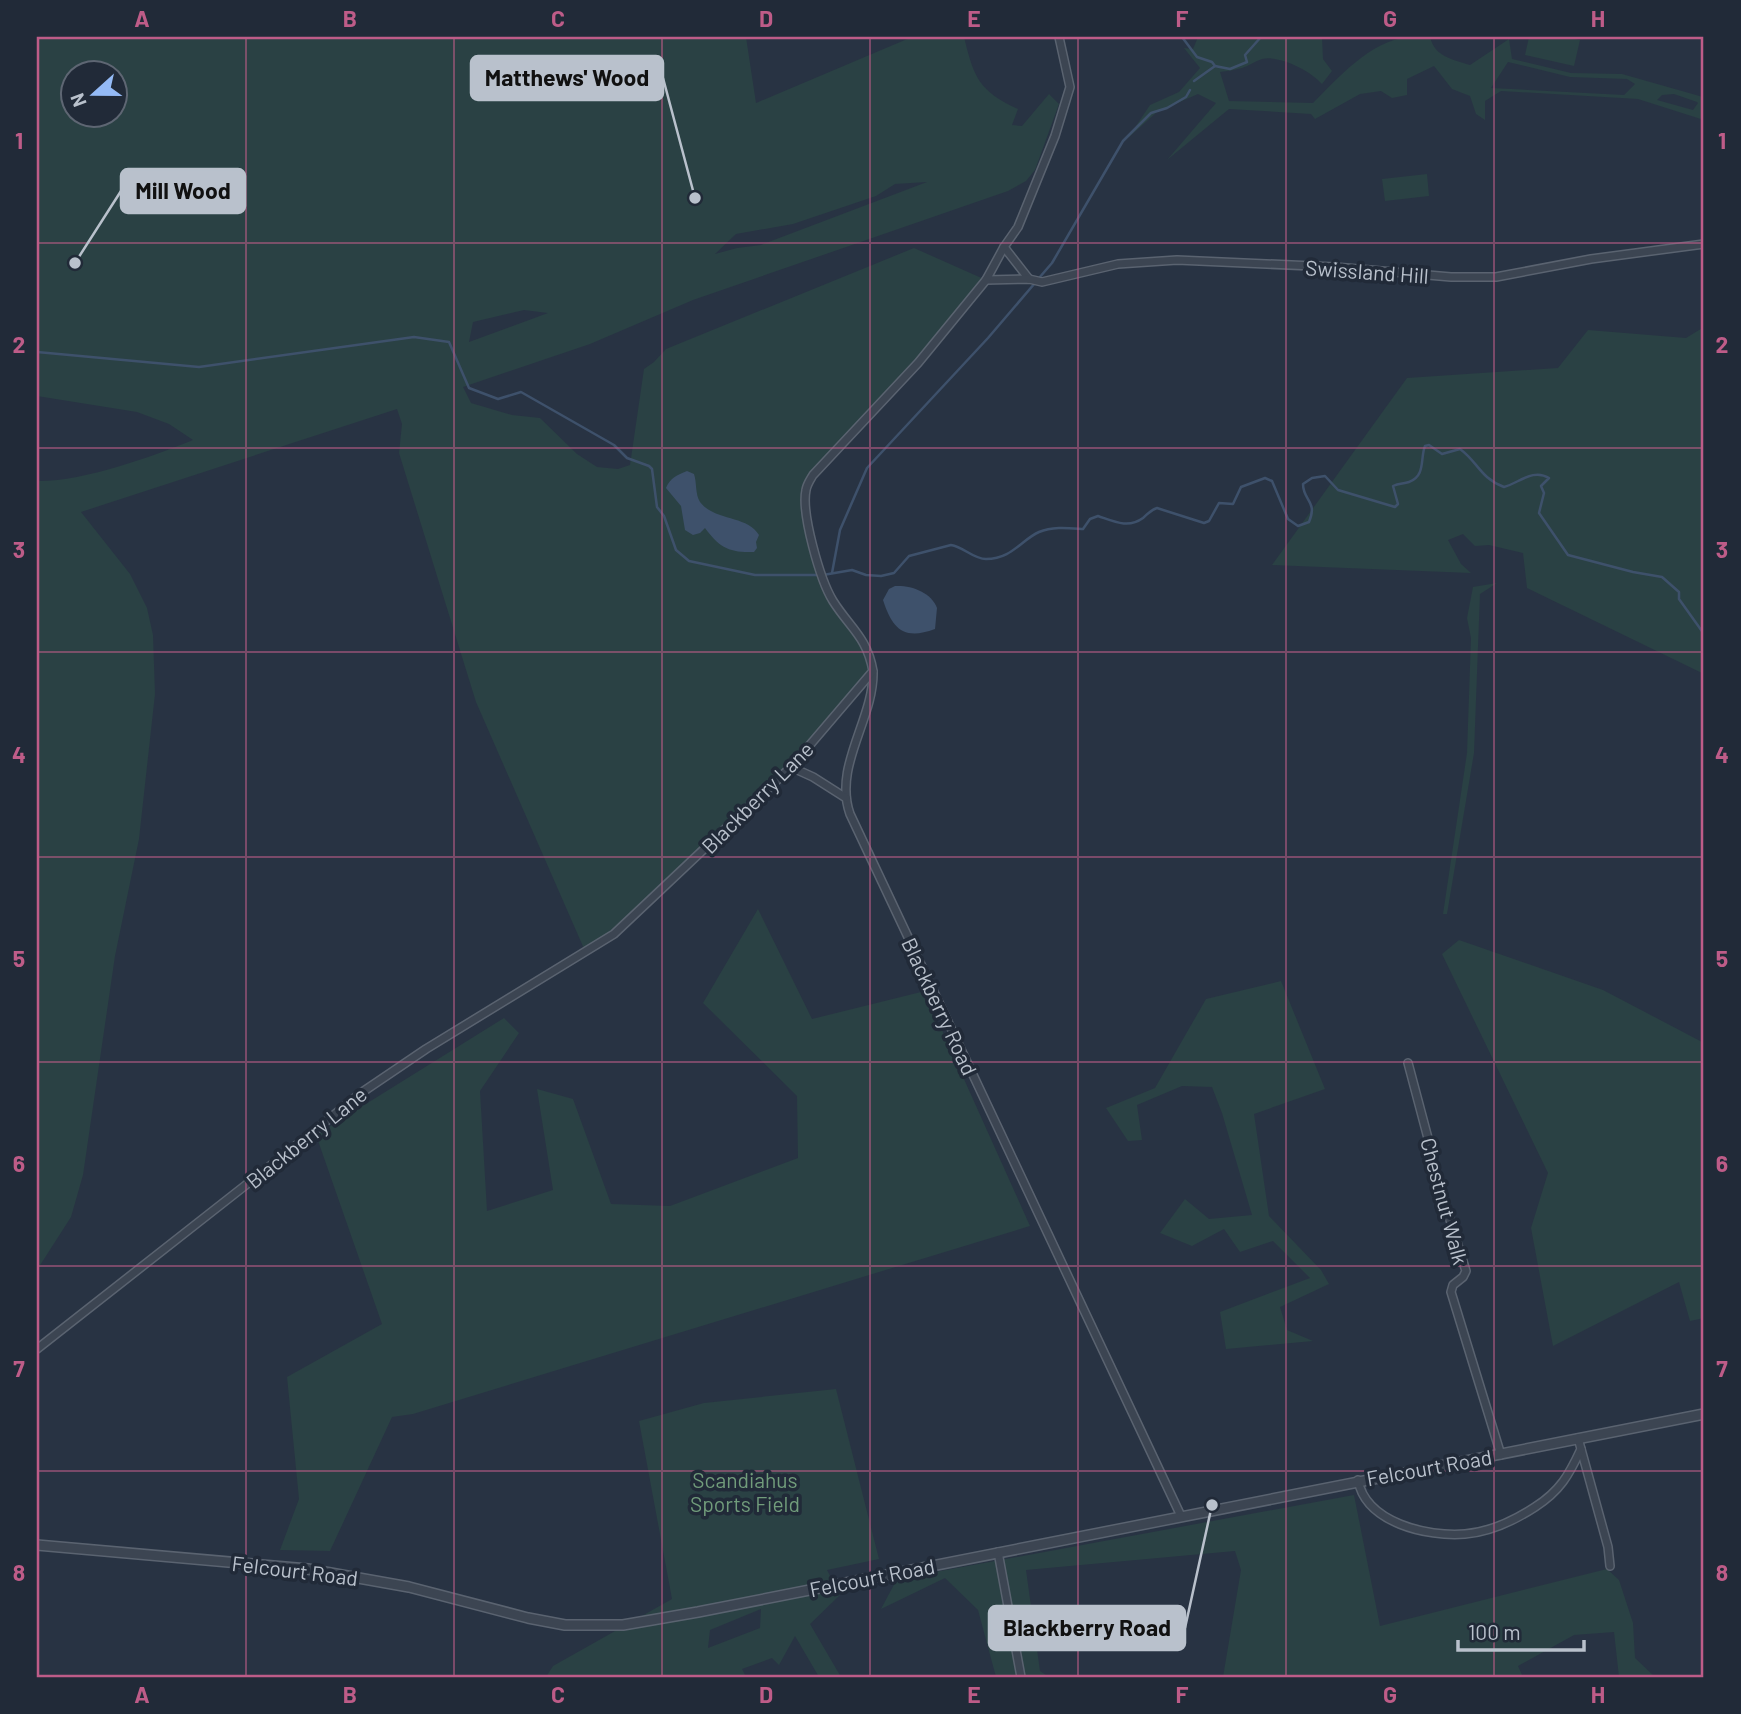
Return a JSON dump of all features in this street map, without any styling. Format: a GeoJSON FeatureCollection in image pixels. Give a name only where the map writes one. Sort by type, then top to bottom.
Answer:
{"type":"FeatureCollection","features":[{"type":"Feature","properties":{"kind":"street"},"geometry":{"type":"LineString","coordinates":[[873,671],[866,646],[834,602],[823,579],[815,555],[806,491],[813,475],[918,363],[986,280],[1018,227],[1038,181],[1070,87],[1059,37]]}},
{"type":"Feature","properties":{"kind":"street","name":"Swissland Hill"},"geometry":{"type":"LineString","coordinates":[[986,280],[1029,279],[1042,282],[1118,264],[1177,260],[1335,267],[1451,277],[1496,277],[1591,259],[1704,244]]}},
{"type":"Feature","properties":{"kind":"street"},"geometry":{"type":"LineString","coordinates":[[1004,247],[1029,279]]}},
{"type":"Feature","properties":{"kind":"street","name":"Blackberry Lane"},"geometry":{"type":"LineString","coordinates":[[37,1349],[358,1095],[426,1049],[614,934],[791,767],[873,671]]}},
{"type":"Feature","properties":{"kind":"street","name":"Blackberry Road"},"geometry":{"type":"LineString","coordinates":[[873,671],[871,697],[850,765],[846,798],[852,819],[1181,1516]]}},
{"type":"Feature","properties":{"kind":"street"},"geometry":{"type":"LineString","coordinates":[[791,767],[846,798]]}},
{"type":"Feature","properties":{"kind":"street","name":"Chestnut Walk"},"geometry":{"type":"LineString","coordinates":[[1408,1063],[1433,1157],[1431,1159],[1466,1271],[1463,1277],[1452,1285],[1451,1292],[1501,1455]]}},
{"type":"Feature","properties":{"kind":"street","name":"Felcourt Road"},"geometry":{"type":"LineString","coordinates":[[37,1545],[308,1569],[428,1591],[528,1618],[565,1625],[604,1626],[687,1614],[1704,1414]]}},
{"type":"Feature","properties":{"kind":"street"},"geometry":{"type":"LineString","coordinates":[[1578,1438],[1611,1566]]}},
{"type":"Feature","properties":{"kind":"street"},"geometry":{"type":"LineString","coordinates":[[1358,1480],[1360,1490],[1371,1505],[1396,1523],[1412,1528],[1465,1534],[1509,1521],[1538,1506],[1568,1477],[1581,1449]]}},
{"type":"Feature","properties":{"kind":"street"},"geometry":{"type":"LineString","coordinates":[[998,1552],[1021,1677]]}},
{"type":"Feature","properties":{"kind":"green space"},"geometry":{"type":"Polygon","coordinates":[[[37,37],[746,37],[756,103],[912,37],[964,37],[971,63],[980,82],[995,96],[1018,109],[1012,125],[1022,126],[1049,94],[1059,104],[1035,170],[1026,181],[1008,191],[693,300],[590,344],[463,387],[471,403],[512,415],[540,418],[577,454],[597,467],[618,469],[630,465],[644,369],[666,349],[914,248],[986,280],[918,363],[813,475],[805,498],[823,579],[854,629],[873,671],[791,767],[614,934],[585,951],[476,702],[399,453],[402,424],[397,409],[81,512],[130,574],[147,608],[153,635],[155,694],[139,839],[115,956],[83,1175],[71,1217],[37,1270],[37,481],[95,473],[193,440],[169,424],[137,412],[37,396],[37,37]],[[927,182],[895,184],[876,196],[793,224],[736,234],[715,254],[761,245],[927,182]],[[524,310],[473,322],[469,342],[548,313],[524,310]]]}},
{"type":"Feature","properties":{"kind":"green space"},"geometry":{"type":"Polygon","coordinates":[[[1198,37],[1322,37],[1323,59],[1332,71],[1322,84],[1295,65],[1269,58],[1242,68],[1220,72],[1229,101],[1313,103],[1356,62],[1381,45],[1394,40],[1430,37],[1440,53],[1470,65],[1509,39],[1512,59],[1571,73],[1622,74],[1703,97],[1704,120],[1638,99],[1501,91],[1485,101],[1485,120],[1476,114],[1470,96],[1452,89],[1434,66],[1407,79],[1407,95],[1392,98],[1381,91],[1360,94],[1315,119],[1311,114],[1229,109],[1167,160],[1216,103],[1198,94],[1157,112],[1128,138],[1150,105],[1179,92],[1200,68],[1184,48],[1193,49],[1198,37]],[[1508,62],[1491,88],[1624,95],[1635,84],[1627,79],[1570,77],[1508,62]],[[1674,94],[1662,95],[1657,100],[1693,110],[1698,103],[1697,102],[1674,94]]]}},
{"type":"Feature","properties":{"kind":"green space"},"geometry":{"type":"Polygon","coordinates":[[[1529,37],[1565,37],[1580,40],[1574,66],[1525,55],[1529,37]]]}},
{"type":"Feature","properties":{"kind":"green space"},"geometry":{"type":"Polygon","coordinates":[[[1427,174],[1429,196],[1385,201],[1382,179],[1427,174]]]}},
{"type":"Feature","properties":{"kind":"green space"},"geometry":{"type":"Polygon","coordinates":[[[1704,327],[1704,674],[1527,588],[1523,553],[1489,545],[1475,546],[1463,534],[1448,540],[1461,564],[1471,573],[1272,565],[1407,378],[1558,368],[1588,330],[1686,338],[1704,327]]]}},
{"type":"Feature","properties":{"kind":"green space"},"geometry":{"type":"Polygon","coordinates":[[[1497,583],[1480,594],[1474,753],[1447,914],[1443,914],[1467,753],[1471,638],[1467,618],[1473,587],[1497,583]]]}},
{"type":"Feature","properties":{"kind":"green space"},"geometry":{"type":"Polygon","coordinates":[[[758,909],[812,1019],[921,992],[941,1028],[1030,1226],[413,1414],[392,1417],[330,1551],[280,1550],[299,1499],[287,1377],[382,1324],[316,1135],[504,1018],[519,1033],[480,1091],[487,1211],[553,1190],[537,1089],[573,1099],[611,1204],[670,1206],[798,1158],[797,1096],[703,1003],[758,909]]]}},
{"type":"Feature","properties":{"kind":"green space"},"geometry":{"type":"Polygon","coordinates":[[[1459,940],[1603,990],[1704,1043],[1704,1318],[1690,1321],[1679,1282],[1553,1346],[1531,1228],[1548,1173],[1442,954],[1459,940]]]}},
{"type":"Feature","properties":{"kind":"green space"},"geometry":{"type":"Polygon","coordinates":[[[1281,981],[1325,1089],[1254,1114],[1269,1216],[1321,1270],[1329,1284],[1280,1307],[1287,1330],[1313,1341],[1226,1349],[1220,1312],[1310,1278],[1273,1241],[1240,1252],[1224,1229],[1192,1246],[1160,1233],[1185,1199],[1209,1219],[1252,1215],[1212,1087],[1182,1086],[1137,1105],[1142,1140],[1128,1141],[1106,1108],[1155,1088],[1206,999],[1281,981]]]}},
{"type":"Feature","properties":{"kind":"green space","name":"Scandiahus Sports Field"},"geometry":{"type":"Polygon","coordinates":[[[836,1389],[879,1559],[827,1570],[840,1595],[810,1624],[841,1677],[819,1677],[795,1636],[779,1665],[772,1658],[742,1669],[746,1677],[546,1677],[553,1666],[672,1599],[639,1421],[704,1403],[836,1389]],[[761,1609],[710,1630],[708,1648],[760,1628],[761,1609]]]}},
{"type":"Feature","properties":{"kind":"green space"},"geometry":{"type":"Polygon","coordinates":[[[1354,1495],[1380,1626],[1607,1569],[1619,1580],[1633,1623],[1635,1658],[1655,1677],[1619,1677],[1614,1632],[1574,1635],[1518,1666],[1523,1677],[1223,1677],[1241,1570],[1235,1551],[1026,1570],[1040,1671],[1049,1677],[996,1677],[978,1610],[945,1578],[881,1609],[897,1579],[1354,1495]]]}},
{"type":"Feature","properties":{"kind":"water"},"geometry":{"type":"Polygon","coordinates":[[[687,471],[694,474],[698,499],[706,508],[747,524],[759,535],[754,552],[725,548],[705,528],[693,535],[685,530],[681,506],[666,488],[674,477],[687,471]]]}},
{"type":"Feature","properties":{"kind":"water"},"geometry":{"type":"Polygon","coordinates":[[[895,586],[914,588],[934,602],[937,608],[935,629],[915,633],[895,625],[883,600],[889,589],[895,586]]]}},
{"type":"Feature","properties":{"kind":"waterway"},"geometry":{"type":"LineString","coordinates":[[1182,37],[1197,57],[1212,62],[1215,66],[1230,69],[1247,62],[1245,55],[1261,37]]}},
{"type":"Feature","properties":{"kind":"waterway"},"geometry":{"type":"LineString","coordinates":[[1194,81],[1215,66]]}},
{"type":"Feature","properties":{"kind":"waterway"},"geometry":{"type":"LineString","coordinates":[[1039,278],[1052,263],[1123,141],[1151,113],[1167,108],[1186,97],[1190,90]]}},
{"type":"Feature","properties":{"kind":"waterway"},"geometry":{"type":"LineString","coordinates":[[832,573],[840,530],[867,468],[988,338],[1035,283]]}},
{"type":"Feature","properties":{"kind":"waterway"},"geometry":{"type":"LineString","coordinates":[[37,352],[199,367],[414,337],[449,342],[469,388],[498,399],[521,392],[614,445],[627,458],[649,466],[652,469],[657,507],[664,516],[676,550],[689,561],[755,575],[823,575],[852,570],[881,576],[894,573],[909,556],[951,545],[981,558],[995,558],[1009,553],[1044,530],[1083,529],[1090,519],[1098,516],[1120,523],[1132,523],[1157,508],[1204,523],[1209,521],[1219,503],[1233,504],[1241,487],[1265,478],[1272,481],[1288,519],[1298,526],[1309,522],[1312,510],[1303,484],[1312,478],[1325,476],[1338,490],[1395,507],[1398,504],[1393,486],[1409,482],[1418,476],[1425,446],[1429,445],[1442,454],[1460,449],[1484,474],[1504,487],[1532,475],[1549,478],[1541,486],[1544,493],[1539,513],[1568,555],[1662,577],[1679,592],[1679,599],[1704,634]]}},
{"type":"Feature","properties":{"kind":"place","name":"Matthews' Wood"},"geometry":{"type":"Point","coordinates":[695,198]}},
{"type":"Feature","properties":{"kind":"place","name":"Mill Wood"},"geometry":{"type":"Point","coordinates":[75,263]}},
{"type":"Feature","properties":{"kind":"place","name":"Blackberry Road"},"geometry":{"type":"Point","coordinates":[1212,1505]}}]}
